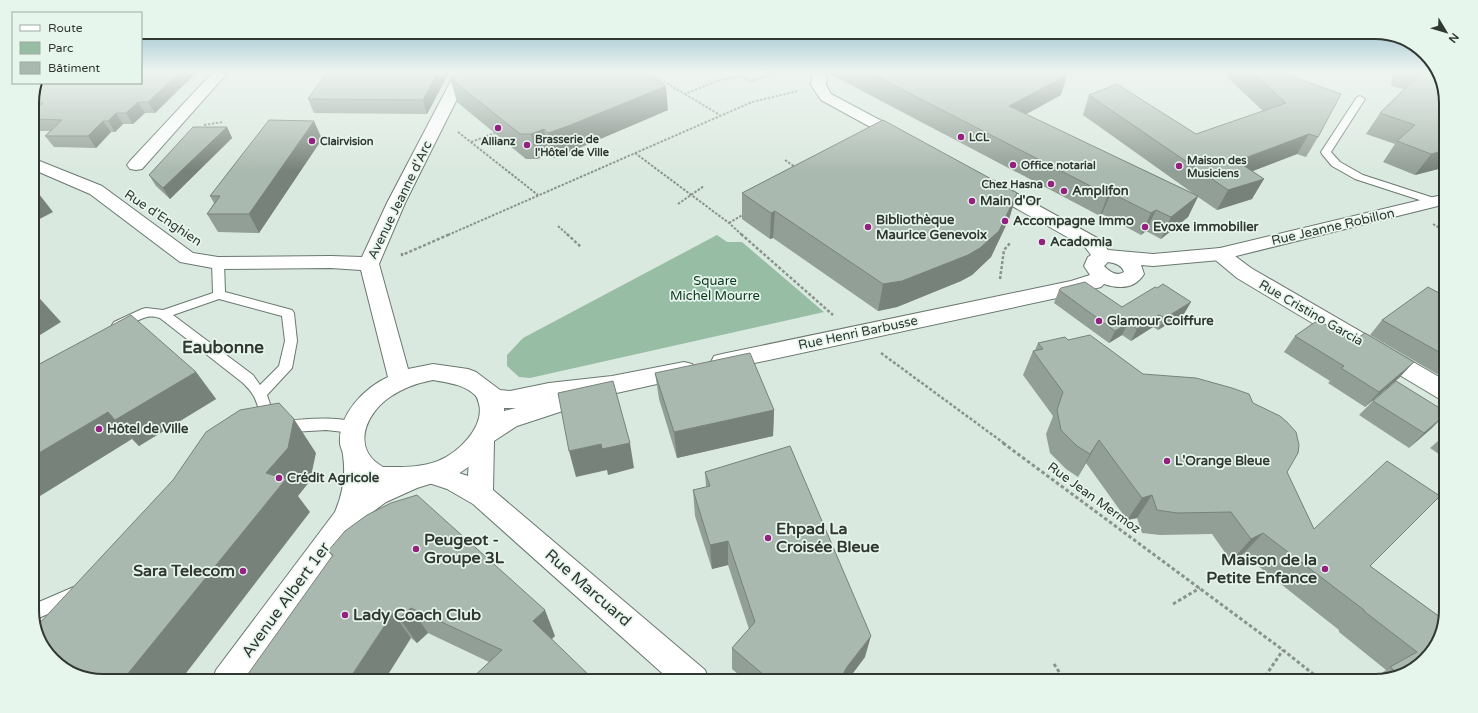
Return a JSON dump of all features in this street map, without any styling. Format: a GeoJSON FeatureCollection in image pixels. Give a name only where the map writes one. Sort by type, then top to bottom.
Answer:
{"type":"FeatureCollection","features":[{"type":"Feature","properties":{"kind":"street"},"geometry":{"type":"LineString","coordinates":[[136,165],[192,104]]}},
{"type":"Feature","properties":{"kind":"street","name":"Avenue Jeanne d'Arc"},"geometry":{"type":"LineString","coordinates":[[400,380],[368,264],[396,203],[447,104]]}},
{"type":"Feature","properties":{"kind":"street"},"geometry":{"type":"LineString","coordinates":[[839,104],[915,145]]}},
{"type":"Feature","properties":{"kind":"street","name":"Rue d'Enghien"},"geometry":{"type":"LineString","coordinates":[[39,166],[96,190],[187,258],[218,263],[331,262],[368,264]]}},
{"type":"Feature","properties":{"kind":"street"},"geometry":{"type":"LineString","coordinates":[[977,179],[1080,236],[1092,244],[1107,263]]}},
{"type":"Feature","properties":{"kind":"street","name":"Rue Jeanne Robillon"},"geometry":{"type":"LineString","coordinates":[[1107,263],[1220,254],[1439,201]]}},
{"type":"Feature","properties":{"kind":"street","name":"Rue Jeanne Robillon"},"geometry":{"type":"LineString","coordinates":[[1107,263],[1121,259],[1131,266],[1134,274],[1131,278],[1203,264],[1220,254]]}},
{"type":"Feature","properties":{"kind":"street","name":"Rue Cristino Garcia"},"geometry":{"type":"LineString","coordinates":[[1220,254],[1244,273],[1439,388]]}},
{"type":"Feature","properties":{"kind":"street","name":"Rue Henri Barbusse"},"geometry":{"type":"LineString","coordinates":[[489,396],[495,399],[510,400],[549,392],[612,385],[1090,283],[1107,263]]}},
{"type":"Feature","properties":{"kind":"street"},"geometry":{"type":"LineString","coordinates":[[433,372],[449,372],[464,375],[479,383],[489,396],[493,411],[490,426],[484,438],[463,459],[452,467],[426,477],[396,480],[378,476],[364,467],[355,456],[351,442],[353,427],[363,409],[379,393],[400,380],[433,372]]}},
{"type":"Feature","properties":{"kind":"street","name":"Rue Henri Barbusse"},"geometry":{"type":"LineString","coordinates":[[484,438],[509,419],[612,385]]}},
{"type":"Feature","properties":{"kind":"street"},"geometry":{"type":"LineString","coordinates":[[482,496],[480,483],[484,438]]}},
{"type":"Feature","properties":{"kind":"street","name":"Avenue Albert 1er"},"geometry":{"type":"LineString","coordinates":[[232,674],[345,518],[354,500],[357,488],[358,471],[355,456]]}},
{"type":"Feature","properties":{"kind":"street","name":"Avenue Albert 1er"},"geometry":{"type":"LineString","coordinates":[[345,518],[377,494],[401,482],[426,477]]}},
{"type":"Feature","properties":{"kind":"street","name":"Rue Marcuard"},"geometry":{"type":"LineString","coordinates":[[426,477],[455,481],[482,496],[686,674]]}},
{"type":"Feature","properties":{"kind":"lane"},"geometry":{"type":"LineString","coordinates":[[1356,104],[1326,152],[1336,164],[1359,177],[1439,200]]}},
{"type":"Feature","properties":{"kind":"lane"},"geometry":{"type":"LineString","coordinates":[[218,263],[219,295]]}},
{"type":"Feature","properties":{"kind":"lane"},"geometry":{"type":"LineString","coordinates":[[107,331],[146,312],[163,314],[219,295],[288,313],[291,341],[285,368],[260,394]]}},
{"type":"Feature","properties":{"kind":"lane"},"geometry":{"type":"LineString","coordinates":[[163,314],[248,379],[260,394],[262,423],[275,427],[326,424],[353,427]]}},
{"type":"Feature","properties":{"kind":"lane"},"geometry":{"type":"LineString","coordinates":[[39,372],[62,358]]}},
{"type":"Feature","properties":{"kind":"lane"},"geometry":{"type":"LineString","coordinates":[[39,610],[89,587]]}},
{"type":"Feature","properties":{"kind":"path"},"geometry":{"type":"LineString","coordinates":[[703,104],[721,115]]}},
{"type":"Feature","properties":{"kind":"path"},"geometry":{"type":"LineString","coordinates":[[402,248],[402,255],[747,104]]}},
{"type":"Feature","properties":{"kind":"path"},"geometry":{"type":"LineString","coordinates":[[454,128],[538,195]]}},
{"type":"Feature","properties":{"kind":"path"},"geometry":{"type":"LineString","coordinates":[[471,142],[495,133]]}},
{"type":"Feature","properties":{"kind":"path","name":"Rue Jean Mermoz"},"geometry":{"type":"LineString","coordinates":[[635,153],[729,223],[854,333],[1200,588],[1313,674]]}},
{"type":"Feature","properties":{"kind":"path"},"geometry":{"type":"LineString","coordinates":[[785,160],[800,170]]}},
{"type":"Feature","properties":{"kind":"path"},"geometry":{"type":"LineString","coordinates":[[678,204],[704,186]]}},
{"type":"Feature","properties":{"kind":"path"},"geometry":{"type":"LineString","coordinates":[[729,223],[749,212]]}},
{"type":"Feature","properties":{"kind":"path"},"geometry":{"type":"LineString","coordinates":[[558,226],[581,247]]}},
{"type":"Feature","properties":{"kind":"path"},"geometry":{"type":"LineString","coordinates":[[997,303],[1004,250],[1011,242]]}},
{"type":"Feature","properties":{"kind":"path"},"geometry":{"type":"LineString","coordinates":[[1173,604],[1200,588]]}},
{"type":"Feature","properties":{"kind":"path"},"geometry":{"type":"LineString","coordinates":[[1267,674],[1283,650]]}},
{"type":"Feature","properties":{"kind":"path"},"geometry":{"type":"LineString","coordinates":[[1054,664],[1060,674]]}},
{"type":"Feature","properties":{"kind":"green space","name":"Square Michel Mourre"},"geometry":{"type":"Polygon","coordinates":[[[717,235],[727,242],[742,242],[824,312],[530,378],[519,377],[507,366],[507,355],[523,338],[717,235]]]}},
{"type":"Feature","properties":{"kind":"building"},"geometry":{"type":"Polygon","coordinates":[[[42,104],[136,104],[126,113],[116,113],[108,121],[103,121],[88,136],[45,136],[62,120],[39,119],[39,107],[42,104]]]}},
{"type":"Feature","properties":{"kind":"building"},"geometry":{"type":"Polygon","coordinates":[[[483,104],[621,104],[548,133],[544,129],[531,134],[520,134],[483,104]]]}},
{"type":"Feature","properties":{"kind":"building"},"geometry":{"type":"Polygon","coordinates":[[[931,104],[1012,104],[1009,106],[1198,196],[1171,217],[1156,210],[1151,213],[1111,193],[1108,195],[931,104]]]}},
{"type":"Feature","properties":{"kind":"building"},"geometry":{"type":"Polygon","coordinates":[[[1103,104],[1149,104],[1196,134],[1282,104],[1336,104],[1318,137],[1309,134],[1237,161],[1264,179],[1228,190],[1103,104]]]}},
{"type":"Feature","properties":{"kind":"building"},"geometry":{"type":"Polygon","coordinates":[[[1389,104],[1439,104],[1439,152],[1431,154],[1397,141],[1415,125],[1380,113],[1389,104]]]}},
{"type":"Feature","properties":{"kind":"building"},"geometry":{"type":"Polygon","coordinates":[[[269,120],[314,121],[249,214],[207,214],[220,196],[210,196],[269,120]]]}},
{"type":"Feature","properties":{"kind":"building","name":"Bibliothèque Maurice Genevoix"},"geometry":{"type":"Polygon","coordinates":[[[883,120],[1017,193],[999,231],[980,248],[968,255],[902,281],[883,284],[775,211],[771,213],[742,193],[883,120]]]}},
{"type":"Feature","properties":{"kind":"building"},"geometry":{"type":"Polygon","coordinates":[[[193,127],[227,127],[163,188],[149,175],[193,127]]]}},
{"type":"Feature","properties":{"kind":"building"},"geometry":{"type":"Polygon","coordinates":[[[1085,282],[1122,307],[1155,287],[1157,288],[1163,284],[1191,302],[1165,318],[1159,315],[1137,329],[1128,323],[1115,331],[1059,290],[1061,288],[1085,282]]]}},
{"type":"Feature","properties":{"kind":"building"},"geometry":{"type":"Polygon","coordinates":[[[1428,287],[1439,293],[1439,352],[1382,320],[1428,287]]]}},
{"type":"Feature","properties":{"kind":"building"},"geometry":{"type":"Polygon","coordinates":[[[131,315],[196,372],[115,420],[108,412],[39,453],[39,364],[131,315]]]}},
{"type":"Feature","properties":{"kind":"building"},"geometry":{"type":"Polygon","coordinates":[[[1318,320],[1353,341],[1365,333],[1414,362],[1379,392],[1341,368],[1344,366],[1295,336],[1318,320]]]}},
{"type":"Feature","properties":{"kind":"building"},"geometry":{"type":"Polygon","coordinates":[[[1090,335],[1143,374],[1196,378],[1232,388],[1249,394],[1253,403],[1280,416],[1296,432],[1299,445],[1298,453],[1287,472],[1314,529],[1387,461],[1439,495],[1370,566],[1439,616],[1434,635],[1423,652],[1411,663],[1395,671],[1390,667],[1417,652],[1263,533],[1251,539],[1231,512],[1177,513],[1157,510],[1152,495],[1142,498],[1099,440],[1090,454],[1077,446],[1061,430],[1057,410],[1063,392],[1033,351],[1043,349],[1038,343],[1065,337],[1068,340],[1090,335]]]}},
{"type":"Feature","properties":{"kind":"building"},"geometry":{"type":"Polygon","coordinates":[[[750,353],[774,410],[674,432],[655,373],[750,353]]]}},
{"type":"Feature","properties":{"kind":"building"},"geometry":{"type":"Polygon","coordinates":[[[613,381],[630,443],[602,449],[601,444],[569,451],[558,393],[613,381]]]}},
{"type":"Feature","properties":{"kind":"building"},"geometry":{"type":"Polygon","coordinates":[[[1396,381],[1439,408],[1439,420],[1424,433],[1373,401],[1396,381]]]}},
{"type":"Feature","properties":{"kind":"building"},"geometry":{"type":"Polygon","coordinates":[[[279,403],[294,419],[288,448],[266,473],[286,479],[128,674],[90,673],[78,669],[64,661],[52,649],[44,635],[40,623],[173,480],[206,432],[240,410],[279,403]]]}},
{"type":"Feature","properties":{"kind":"building"},"geometry":{"type":"Polygon","coordinates":[[[790,446],[871,636],[843,674],[763,674],[732,648],[755,622],[728,541],[710,545],[693,490],[710,486],[705,472],[790,446]]]}},
{"type":"Feature","properties":{"kind":"building"},"geometry":{"type":"Polygon","coordinates":[[[417,495],[545,610],[533,621],[588,674],[476,674],[502,650],[411,608],[399,618],[393,613],[353,674],[248,674],[333,555],[328,551],[345,531],[367,515],[391,503],[417,495]]]}},
{"type":"Feature","properties":{"kind":"place","name":"Allianz"},"geometry":{"type":"Point","coordinates":[498,128]}},
{"type":"Feature","properties":{"kind":"place","name":"LCL"},"geometry":{"type":"Point","coordinates":[961,137]}},
{"type":"Feature","properties":{"kind":"place","name":"Clairvision"},"geometry":{"type":"Point","coordinates":[312,141]}},
{"type":"Feature","properties":{"kind":"place","name":"Brasserie de l'Hôtel de Ville"},"geometry":{"type":"Point","coordinates":[527,145]}},
{"type":"Feature","properties":{"kind":"place","name":"Office notarial"},"geometry":{"type":"Point","coordinates":[1013,165]}},
{"type":"Feature","properties":{"kind":"place","name":"Maison des Musiciens"},"geometry":{"type":"Point","coordinates":[1179,166]}},
{"type":"Feature","properties":{"kind":"place","name":"Chez Hasna"},"geometry":{"type":"Point","coordinates":[1051,184]}},
{"type":"Feature","properties":{"kind":"place","name":"Amplifon"},"geometry":{"type":"Point","coordinates":[1064,191]}},
{"type":"Feature","properties":{"kind":"place","name":"Main d'Or"},"geometry":{"type":"Point","coordinates":[972,201]}},
{"type":"Feature","properties":{"kind":"place","name":"Accompagne Immo"},"geometry":{"type":"Point","coordinates":[1005,221]}},
{"type":"Feature","properties":{"kind":"place","name":"Bibliothèque Maurice Genevoix"},"geometry":{"type":"Point","coordinates":[868,227]}},
{"type":"Feature","properties":{"kind":"place","name":"Evoxe immobilier"},"geometry":{"type":"Point","coordinates":[1145,227]}},
{"type":"Feature","properties":{"kind":"place","name":"Acadomia"},"geometry":{"type":"Point","coordinates":[1042,242]}},
{"type":"Feature","properties":{"kind":"place","name":"Glamour Coiffure"},"geometry":{"type":"Point","coordinates":[1099,321]}},
{"type":"Feature","properties":{"kind":"place","name":"Hôtel de Ville"},"geometry":{"type":"Point","coordinates":[99,429]}},
{"type":"Feature","properties":{"kind":"place","name":"L'Orange Bleue"},"geometry":{"type":"Point","coordinates":[1167,461]}},
{"type":"Feature","properties":{"kind":"place","name":"Crédit Agricole"},"geometry":{"type":"Point","coordinates":[279,478]}},
{"type":"Feature","properties":{"kind":"place","name":"Ehpad La Croisée Bleue"},"geometry":{"type":"Point","coordinates":[768,538]}},
{"type":"Feature","properties":{"kind":"place","name":"Peugeot - Groupe 3L"},"geometry":{"type":"Point","coordinates":[416,549]}},
{"type":"Feature","properties":{"kind":"place","name":"Maison de la Petite Enfance"},"geometry":{"type":"Point","coordinates":[1325,569]}},
{"type":"Feature","properties":{"kind":"place","name":"Sara Telecom"},"geometry":{"type":"Point","coordinates":[243,571]}},
{"type":"Feature","properties":{"kind":"place","name":"Lady Coach Club"},"geometry":{"type":"Point","coordinates":[345,615]}},
{"type":"Feature","properties":{"kind":"district","name":"Eaubonne"},"geometry":{"type":"Point","coordinates":[223,347]}}]}
